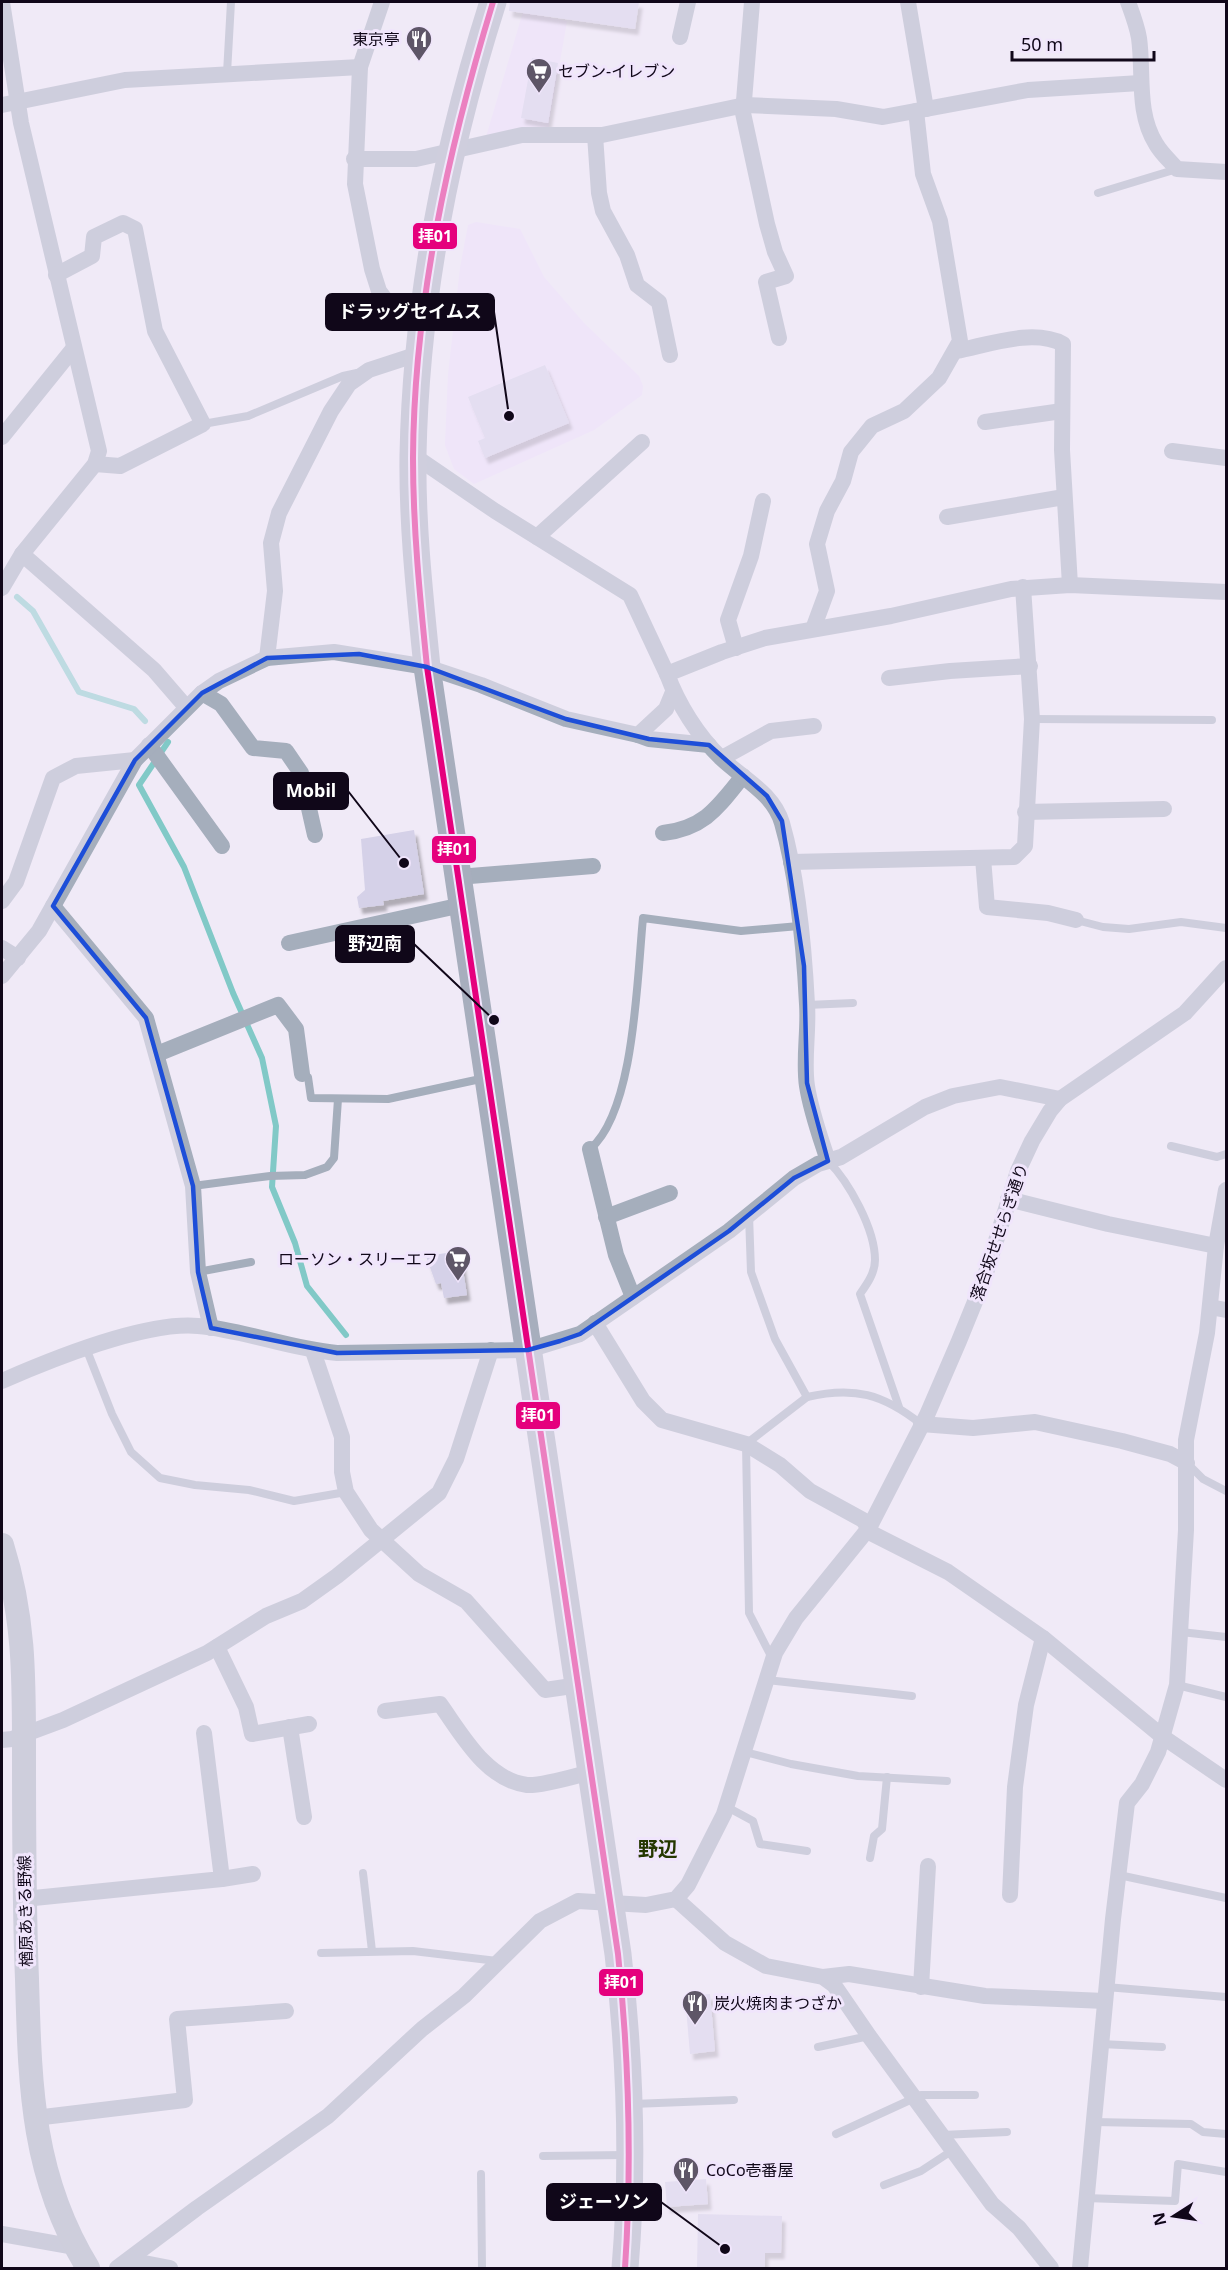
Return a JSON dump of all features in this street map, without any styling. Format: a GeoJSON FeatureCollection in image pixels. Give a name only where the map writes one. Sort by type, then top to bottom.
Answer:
{"type":"FeatureCollection","features":[{"type":"Feature","properties":{"kind":"main road"},"geometry":{"type":"LineString","coordinates":[[493,2],[472,66],[450,153],[423,311],[418,354],[413,455],[416,555],[427,667],[579,1685],[628,2034],[632,2155],[626,2268]]}},
{"type":"Feature","properties":{"kind":"main road","name":"楢原あきる野線"},"geometry":{"type":"LineString","coordinates":[[2,1545],[13,1581],[20,1616],[13,1737],[36,2136],[52,2198],[75,2247],[88,2268]]}},
{"type":"Feature","properties":{"kind":"street"},"geometry":{"type":"LineString","coordinates":[[2,2],[18,102],[73,349],[99,451],[95,464],[4,577]]}},
{"type":"Feature","properties":{"kind":"street"},"geometry":{"type":"LineString","coordinates":[[382,2],[360,67],[354,159],[355,184],[372,269],[379,291],[392,307],[423,311]]}},
{"type":"Feature","properties":{"kind":"street"},"geometry":{"type":"LineString","coordinates":[[680,37],[688,2]]}},
{"type":"Feature","properties":{"kind":"street"},"geometry":{"type":"LineString","coordinates":[[752,2],[743,113],[767,225],[775,252],[786,276],[766,282],[779,338]]}},
{"type":"Feature","properties":{"kind":"street"},"geometry":{"type":"LineString","coordinates":[[813,629],[827,591],[817,544],[826,511],[843,481],[852,452],[872,426],[904,411],[939,378],[960,341],[940,220],[923,174],[921,110],[908,2]]}},
{"type":"Feature","properties":{"kind":"street"},"geometry":{"type":"LineString","coordinates":[[1128,2],[1138,36],[1142,68],[1140,83],[1148,122],[1156,144],[1177,169],[1227,172]]}},
{"type":"Feature","properties":{"kind":"street"},"geometry":{"type":"LineString","coordinates":[[2,105],[125,80],[360,67]]}},
{"type":"Feature","properties":{"kind":"street"},"geometry":{"type":"LineString","coordinates":[[354,159],[416,159],[522,135],[595,135],[745,105],[836,109],[883,117],[1028,90],[1140,83]]}},
{"type":"Feature","properties":{"kind":"street"},"geometry":{"type":"LineString","coordinates":[[595,135],[598,193],[603,211],[627,255],[637,285],[659,302],[670,355]]}},
{"type":"Feature","properties":{"kind":"street"},"geometry":{"type":"LineString","coordinates":[[56,275],[92,256],[94,237],[123,223],[135,229],[155,331],[203,423],[120,466],[95,464]]}},
{"type":"Feature","properties":{"kind":"street"},"geometry":{"type":"LineString","coordinates":[[956,351],[1018,339],[1053,339],[1063,344],[1064,497],[1070,585]]}},
{"type":"Feature","properties":{"kind":"street"},"geometry":{"type":"LineString","coordinates":[[2,437],[73,349]]}},
{"type":"Feature","properties":{"kind":"street"},"geometry":{"type":"LineString","coordinates":[[267,658],[275,591],[271,543],[279,513],[331,411],[349,384],[369,370],[418,354]]}},
{"type":"Feature","properties":{"kind":"street"},"geometry":{"type":"LineString","coordinates":[[985,422],[1062,411]]}},
{"type":"Feature","properties":{"kind":"street"},"geometry":{"type":"LineString","coordinates":[[537,537],[642,442]]}},
{"type":"Feature","properties":{"kind":"street"},"geometry":{"type":"LineString","coordinates":[[1172,451],[1227,458]]}},
{"type":"Feature","properties":{"kind":"street"},"geometry":{"type":"LineString","coordinates":[[413,455],[630,595],[667,674],[673,692],[709,745],[767,796],[776,807],[791,862],[799,926],[807,1005],[807,1083],[812,1112],[828,1161]]}},
{"type":"Feature","properties":{"kind":"street"},"geometry":{"type":"LineString","coordinates":[[947,517],[1064,497]]}},
{"type":"Feature","properties":{"kind":"street"},"geometry":{"type":"LineString","coordinates":[[736,648],[728,620],[747,567],[763,501]]}},
{"type":"Feature","properties":{"kind":"street"},"geometry":{"type":"LineString","coordinates":[[22,554],[154,670],[186,707]]}},
{"type":"Feature","properties":{"kind":"street"},"geometry":{"type":"LineString","coordinates":[[667,674],[765,638],[891,616],[1023,587],[1070,585],[1227,592]]}},
{"type":"Feature","properties":{"kind":"street"},"geometry":{"type":"LineString","coordinates":[[791,862],[1014,857],[1025,846],[1025,812],[1032,719],[1023,587]]}},
{"type":"Feature","properties":{"kind":"street"},"geometry":{"type":"LineString","coordinates":[[2,976],[39,931],[135,760],[150,748],[186,707],[202,693],[219,681],[267,658],[334,652],[427,667],[481,685],[566,719],[649,739],[709,745]]}},
{"type":"Feature","properties":{"kind":"street"},"geometry":{"type":"LineString","coordinates":[[889,678],[1030,666]]}},
{"type":"Feature","properties":{"kind":"street"},"geometry":{"type":"LineString","coordinates":[[638,735],[666,709],[673,692]]}},
{"type":"Feature","properties":{"kind":"street"},"geometry":{"type":"LineString","coordinates":[[202,693],[221,704],[254,748],[286,751],[301,773],[315,835]]}},
{"type":"Feature","properties":{"kind":"street"},"geometry":{"type":"LineString","coordinates":[[722,758],[771,731],[814,726]]}},
{"type":"Feature","properties":{"kind":"street"},"geometry":{"type":"LineString","coordinates":[[150,748],[222,846]]}},
{"type":"Feature","properties":{"kind":"street"},"geometry":{"type":"LineString","coordinates":[[2,901],[16,882],[53,778],[76,766],[135,760]]}},
{"type":"Feature","properties":{"kind":"street"},"geometry":{"type":"LineString","coordinates":[[663,833],[683,831],[697,825],[713,813],[743,776]]}},
{"type":"Feature","properties":{"kind":"street"},"geometry":{"type":"LineString","coordinates":[[1025,812],[1164,809]]}},
{"type":"Feature","properties":{"kind":"street"},"geometry":{"type":"LineString","coordinates":[[983,858],[987,907],[1048,913],[1076,920]]}},
{"type":"Feature","properties":{"kind":"street"},"geometry":{"type":"LineString","coordinates":[[458,877],[593,866]]}},
{"type":"Feature","properties":{"kind":"street"},"geometry":{"type":"LineString","coordinates":[[289,943],[462,905]]}},
{"type":"Feature","properties":{"kind":"street"},"geometry":{"type":"LineString","coordinates":[[53,906],[146,1018],[192,1186],[198,1272],[211,1328]]}},
{"type":"Feature","properties":{"kind":"street"},"geometry":{"type":"LineString","coordinates":[[2,948],[18,958]]}},
{"type":"Feature","properties":{"kind":"street","name":"落合坂せせらぎ通り"},"geometry":{"type":"LineString","coordinates":[[676,1899],[688,1885],[727,1807],[773,1660],[796,1618],[869,1528],[927,1415],[983,1282],[1008,1198],[1032,1141],[1060,1099],[1185,1014],[1227,968]]}},
{"type":"Feature","properties":{"kind":"street"},"geometry":{"type":"LineString","coordinates":[[157,1054],[279,1005],[296,1029],[302,1074]]}},
{"type":"Feature","properties":{"kind":"street"},"geometry":{"type":"LineString","coordinates":[[2,1381],[48,1360],[178,1325],[211,1328],[313,1351],[528,1350],[580,1334],[749,1215],[794,1178],[841,1157],[925,1107],[953,1096],[1000,1087],[1060,1099]]}},
{"type":"Feature","properties":{"kind":"street"},"geometry":{"type":"LineString","coordinates":[[590,1149],[616,1255],[633,1297]]}},
{"type":"Feature","properties":{"kind":"street"},"geometry":{"type":"LineString","coordinates":[[1080,2268],[1085,2198],[1095,2122],[1106,1994],[1127,1803],[1142,1784],[1163,1737],[1177,1685],[1181,1632],[1186,1440],[1219,1308],[1216,1246],[1223,1230],[1227,1190]]}},
{"type":"Feature","properties":{"kind":"street"},"geometry":{"type":"LineString","coordinates":[[606,1216],[670,1193]]}},
{"type":"Feature","properties":{"kind":"street"},"geometry":{"type":"LineString","coordinates":[[1008,1198],[1108,1224],[1216,1246]]}},
{"type":"Feature","properties":{"kind":"street"},"geometry":{"type":"LineString","coordinates":[[595,1323],[643,1401],[662,1420],[746,1444],[825,1501],[863,1521],[873,1534],[948,1572],[1043,1638],[1163,1737],[1226,1779]]}},
{"type":"Feature","properties":{"kind":"street"},"geometry":{"type":"LineString","coordinates":[[13,1737],[63,1720],[217,1647],[266,1616],[302,1601],[440,1493],[456,1459],[491,1350]]}},
{"type":"Feature","properties":{"kind":"street"},"geometry":{"type":"LineString","coordinates":[[313,1351],[342,1437],[342,1472],[346,1492],[371,1530],[419,1574],[466,1601],[545,1690],[579,1685]]}},
{"type":"Feature","properties":{"kind":"street"},"geometry":{"type":"LineString","coordinates":[[921,1424],[974,1428],[1035,1422],[1122,1441],[1170,1454],[1187,1463]]}},
{"type":"Feature","properties":{"kind":"street"},"geometry":{"type":"LineString","coordinates":[[1010,1895],[1017,1776],[1026,1705],[1043,1638]]}},
{"type":"Feature","properties":{"kind":"street"},"geometry":{"type":"LineString","coordinates":[[217,1647],[246,1707],[252,1734],[309,1724]]}},
{"type":"Feature","properties":{"kind":"street"},"geometry":{"type":"LineString","coordinates":[[385,1711],[440,1704],[476,1753],[506,1778],[528,1785],[591,1773]]}},
{"type":"Feature","properties":{"kind":"street"},"geometry":{"type":"LineString","coordinates":[[290,1727],[304,1817]]}},
{"type":"Feature","properties":{"kind":"street"},"geometry":{"type":"LineString","coordinates":[[204,1733],[222,1879]]}},
{"type":"Feature","properties":{"kind":"street"},"geometry":{"type":"LineString","coordinates":[[921,1987],[928,1866]]}},
{"type":"Feature","properties":{"kind":"street"},"geometry":{"type":"LineString","coordinates":[[24,1899],[254,1874]]}},
{"type":"Feature","properties":{"kind":"street"},"geometry":{"type":"LineString","coordinates":[[123,2264],[197,2208],[327,2116],[376,2069],[464,1996],[540,1922],[578,1901],[611,1905],[646,1905],[676,1899],[725,1943],[766,1966],[823,1977],[849,1974],[985,1996],[1106,1994]]}},
{"type":"Feature","properties":{"kind":"street"},"geometry":{"type":"LineString","coordinates":[[823,1977],[834,1985],[869,2037],[992,2204],[1019,2228],[1051,2268]]}},
{"type":"Feature","properties":{"kind":"street"},"geometry":{"type":"LineString","coordinates":[[35,2118],[185,2100],[177,2019],[286,2011]]}},
{"type":"Feature","properties":{"kind":"street"},"geometry":{"type":"LineString","coordinates":[[2,2234],[75,2247]]}},
{"type":"Feature","properties":{"kind":"street"},"geometry":{"type":"LineString","coordinates":[[123,2264],[170,2268]]}},
{"type":"Feature","properties":{"kind":"lane"},"geometry":{"type":"LineString","coordinates":[[227,73],[231,2]]}},
{"type":"Feature","properties":{"kind":"lane"},"geometry":{"type":"LineString","coordinates":[[1098,193],[1177,169]]}},
{"type":"Feature","properties":{"kind":"lane"},"geometry":{"type":"LineString","coordinates":[[203,423],[248,416],[343,376],[369,370]]}},
{"type":"Feature","properties":{"kind":"lane"},"geometry":{"type":"LineString","coordinates":[[1032,719],[1212,720]]}},
{"type":"Feature","properties":{"kind":"lane"},"geometry":{"type":"LineString","coordinates":[[590,1149],[601,1140],[623,1086],[631,1043],[643,918],[741,931],[799,926]]}},
{"type":"Feature","properties":{"kind":"lane"},"geometry":{"type":"LineString","coordinates":[[1076,920],[1103,927],[1129,929],[1181,922],[1227,928]]}},
{"type":"Feature","properties":{"kind":"lane"},"geometry":{"type":"LineString","coordinates":[[807,1005],[853,1003]]}},
{"type":"Feature","properties":{"kind":"lane"},"geometry":{"type":"LineString","coordinates":[[302,1074],[308,1077],[311,1098],[342,1099],[388,1099],[488,1077]]}},
{"type":"Feature","properties":{"kind":"lane"},"geometry":{"type":"LineString","coordinates":[[192,1186],[274,1176],[305,1175],[327,1167],[334,1158],[342,1099]]}},
{"type":"Feature","properties":{"kind":"lane"},"geometry":{"type":"LineString","coordinates":[[1170,1146],[1217,1156],[1227,1154]]}},
{"type":"Feature","properties":{"kind":"lane"},"geometry":{"type":"LineString","coordinates":[[828,1161],[839,1171],[869,1228],[875,1261],[872,1276],[860,1294],[899,1407]]}},
{"type":"Feature","properties":{"kind":"lane"},"geometry":{"type":"LineString","coordinates":[[749,1215],[751,1272],[775,1339],[807,1397]]}},
{"type":"Feature","properties":{"kind":"lane"},"geometry":{"type":"LineString","coordinates":[[198,1272],[250,1262]]}},
{"type":"Feature","properties":{"kind":"lane"},"geometry":{"type":"LineString","coordinates":[[86,1348],[112,1414],[131,1452],[160,1478],[195,1485],[249,1490],[294,1501],[346,1492]]}},
{"type":"Feature","properties":{"kind":"lane"},"geometry":{"type":"LineString","coordinates":[[773,1660],[749,1613],[746,1444],[807,1397],[849,1391],[864,1393],[899,1407],[921,1424]]}},
{"type":"Feature","properties":{"kind":"lane"},"geometry":{"type":"LineString","coordinates":[[1187,1463],[1203,1479],[1227,1491]]}},
{"type":"Feature","properties":{"kind":"lane"},"geometry":{"type":"LineString","coordinates":[[1181,1632],[1227,1637]]}},
{"type":"Feature","properties":{"kind":"lane"},"geometry":{"type":"LineString","coordinates":[[767,1680],[912,1696]]}},
{"type":"Feature","properties":{"kind":"lane"},"geometry":{"type":"LineString","coordinates":[[1177,1685],[1227,1697]]}},
{"type":"Feature","properties":{"kind":"lane"},"geometry":{"type":"LineString","coordinates":[[745,1752],[858,1776],[947,1781]]}},
{"type":"Feature","properties":{"kind":"lane"},"geometry":{"type":"LineString","coordinates":[[870,1858],[874,1836],[882,1829],[887,1777]]}},
{"type":"Feature","properties":{"kind":"lane"},"geometry":{"type":"LineString","coordinates":[[727,1807],[753,1821],[760,1844],[807,1851]]}},
{"type":"Feature","properties":{"kind":"lane"},"geometry":{"type":"LineString","coordinates":[[363,1873],[372,1952]]}},
{"type":"Feature","properties":{"kind":"lane"},"geometry":{"type":"LineString","coordinates":[[1119,1875],[1227,1898]]}},
{"type":"Feature","properties":{"kind":"lane"},"geometry":{"type":"LineString","coordinates":[[321,1953],[413,1951],[500,1962]]}},
{"type":"Feature","properties":{"kind":"lane"},"geometry":{"type":"LineString","coordinates":[[1106,1994],[1227,1997]]}},
{"type":"Feature","properties":{"kind":"lane"},"geometry":{"type":"LineString","coordinates":[[818,2047],[869,2037]]}},
{"type":"Feature","properties":{"kind":"lane"},"geometry":{"type":"LineString","coordinates":[[1101,2044],[1162,2047]]}},
{"type":"Feature","properties":{"kind":"lane"},"geometry":{"type":"LineString","coordinates":[[836,2134],[914,2097],[975,2095]]}},
{"type":"Feature","properties":{"kind":"lane"},"geometry":{"type":"LineString","coordinates":[[630,2104],[734,2100]]}},
{"type":"Feature","properties":{"kind":"lane"},"geometry":{"type":"LineString","coordinates":[[1095,2122],[1191,2124],[1203,2132],[1227,2134]]}},
{"type":"Feature","properties":{"kind":"lane"},"geometry":{"type":"LineString","coordinates":[[942,2135],[1007,2132]]}},
{"type":"Feature","properties":{"kind":"lane"},"geometry":{"type":"LineString","coordinates":[[884,2185],[921,2171],[953,2150]]}},
{"type":"Feature","properties":{"kind":"lane"},"geometry":{"type":"LineString","coordinates":[[543,2156],[632,2155]]}},
{"type":"Feature","properties":{"kind":"lane"},"geometry":{"type":"LineString","coordinates":[[1085,2198],[1174,2202],[1178,2164],[1227,2172]]}},
{"type":"Feature","properties":{"kind":"lane"},"geometry":{"type":"LineString","coordinates":[[481,2175],[482,2268]]}},
{"type":"Feature","properties":{"kind":"highlighted area"},"geometry":{"type":"Polygon","coordinates":[[[359,654],[427,667],[566,719],[649,739],[709,745],[767,796],[782,821],[804,966],[807,1083],[828,1161],[794,1178],[729,1231],[580,1334],[528,1350],[337,1353],[211,1328],[198,1272],[193,1186],[146,1018],[53,906],[135,760],[202,693],[267,658],[359,654]]]}},
{"type":"Feature","properties":{"kind":"shaded area"},"geometry":{"type":"Polygon","coordinates":[[[523,12],[567,21],[548,129],[486,137],[523,12]]]}},
{"type":"Feature","properties":{"kind":"shaded area"},"geometry":{"type":"Polygon","coordinates":[[[476,222],[520,229],[544,277],[584,323],[639,376],[643,386],[642,395],[594,430],[474,484],[454,469],[445,445],[448,375],[460,268],[468,225],[476,222]]]}},
{"type":"Feature","properties":{"kind":"building"},"geometry":{"type":"Polygon","coordinates":[[[510,2],[639,2],[635,29],[509,11],[510,2]]]}},
{"type":"Feature","properties":{"kind":"building","name":"セブン-イレブン"},"geometry":{"type":"Polygon","coordinates":[[[532,58],[558,63],[548,123],[521,118],[532,58]]]}},
{"type":"Feature","properties":{"kind":"building"},"geometry":{"type":"Polygon","coordinates":[[[545,365],[569,423],[485,458],[478,441],[485,438],[468,397],[545,365]]]}},
{"type":"Feature","properties":{"kind":"building"},"geometry":{"type":"Polygon","coordinates":[[[414,830],[424,894],[383,901],[384,905],[359,908],[357,897],[365,890],[361,839],[414,830]]]}},
{"type":"Feature","properties":{"kind":"building"},"geometry":{"type":"Polygon","coordinates":[[[460,1251],[467,1295],[444,1298],[441,1283],[436,1284],[426,1256],[460,1251]]]}},
{"type":"Feature","properties":{"kind":"building"},"geometry":{"type":"Polygon","coordinates":[[[710,1994],[715,2051],[690,2054],[685,1996],[710,1994]]]}},
{"type":"Feature","properties":{"kind":"building","name":"CoCo壱番屋"},"geometry":{"type":"Polygon","coordinates":[[[706,2179],[708,2204],[667,2207],[665,2182],[706,2179]]]}},
{"type":"Feature","properties":{"kind":"building"},"geometry":{"type":"Polygon","coordinates":[[[698,2214],[782,2216],[781,2253],[765,2253],[765,2268],[697,2268],[698,2214]]]}},
{"type":"Feature","properties":{"kind":"waterway"},"geometry":{"type":"LineString","coordinates":[[17,597],[33,611],[79,692],[134,709],[145,721]]}},
{"type":"Feature","properties":{"kind":"waterway"},"geometry":{"type":"LineString","coordinates":[[168,742],[139,785],[184,867],[233,993],[262,1058],[276,1126],[272,1187],[295,1243],[307,1286],[346,1335]]}},
{"type":"Feature","properties":{"kind":"transit line","name":"拝01"},"geometry":{"type":"LineString","coordinates":[[493,2],[448,170],[427,285],[415,400],[413,458],[419,589],[427,667],[618,1954],[625,2033],[628,2111],[625,2268]]}},
{"type":"Feature","properties":{"kind":"place","name":"東京亭"},"geometry":{"type":"Point","coordinates":[419,62]}},
{"type":"Feature","properties":{"kind":"place","name":"セブン-イレブン"},"geometry":{"type":"Point","coordinates":[539,94]}},
{"type":"Feature","properties":{"kind":"place","name":"ドラッグセイムス"},"geometry":{"type":"Point","coordinates":[509,416]}},
{"type":"Feature","properties":{"kind":"place","name":"Mobil"},"geometry":{"type":"Point","coordinates":[404,863]}},
{"type":"Feature","properties":{"kind":"place","name":"野辺南"},"geometry":{"type":"Point","coordinates":[494,1020]}},
{"type":"Feature","properties":{"kind":"place","name":"ローソン・スリーエフ"},"geometry":{"type":"Point","coordinates":[458,1282]}},
{"type":"Feature","properties":{"kind":"place","name":"炭火焼肉まつざか"},"geometry":{"type":"Point","coordinates":[695,2026]}},
{"type":"Feature","properties":{"kind":"place","name":"CoCo壱番屋"},"geometry":{"type":"Point","coordinates":[686,2193]}},
{"type":"Feature","properties":{"kind":"place","name":"ジェーソン"},"geometry":{"type":"Point","coordinates":[725,2249]}},
{"type":"Feature","properties":{"kind":"district","name":"野辺"},"geometry":{"type":"Point","coordinates":[658,1849]}}]}
